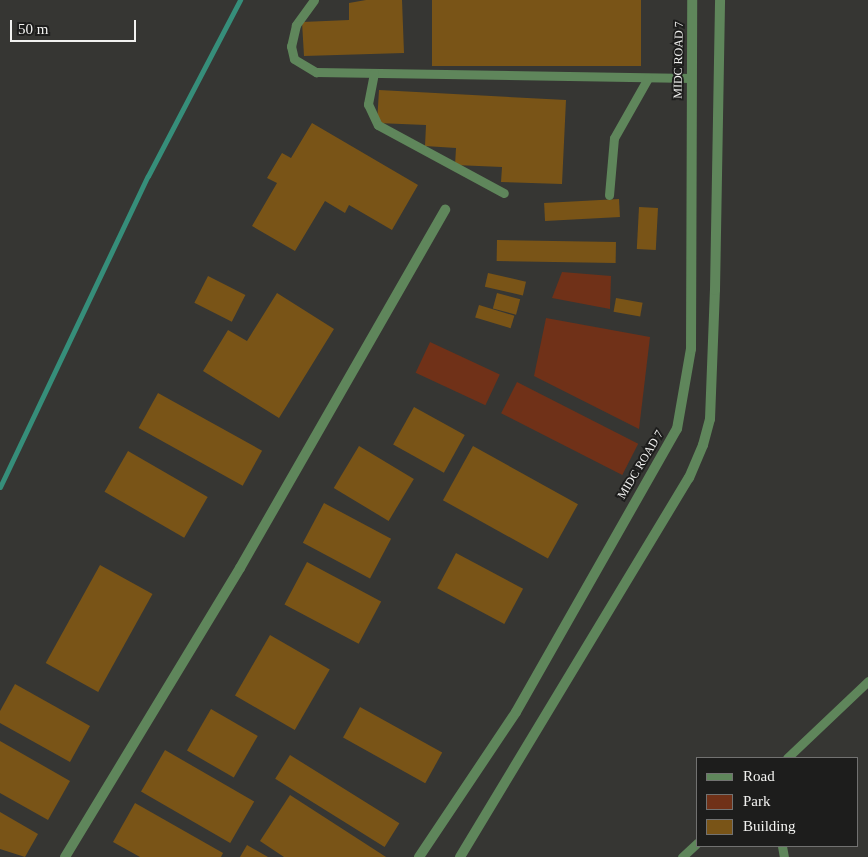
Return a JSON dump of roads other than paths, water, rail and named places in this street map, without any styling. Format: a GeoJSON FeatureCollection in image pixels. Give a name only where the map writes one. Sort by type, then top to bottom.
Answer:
{"type":"FeatureCollection","features":[{"type":"Feature","properties":{"kind":"street","name":"MIDC ROAD 7"},"geometry":{"type":"LineString","coordinates":[[419,857],[516,712],[677,429],[691,349],[692,0]]}},
{"type":"Feature","properties":{"kind":"street"},"geometry":{"type":"LineString","coordinates":[[460,857],[689,478],[703,445],[710,419],[715,290],[720,0]]}},
{"type":"Feature","properties":{"kind":"street"},"geometry":{"type":"LineString","coordinates":[[65,857],[240,568],[445,210]]}},
{"type":"Feature","properties":{"kind":"lane"},"geometry":{"type":"LineString","coordinates":[[314,0],[296,25],[291,46],[294,59],[316,72],[691,78]]}},
{"type":"Feature","properties":{"kind":"lane"},"geometry":{"type":"LineString","coordinates":[[374,73],[368,104],[378,124],[504,193]]}},
{"type":"Feature","properties":{"kind":"lane"},"geometry":{"type":"LineString","coordinates":[[609,195],[614,138],[648,78]]}},
{"type":"Feature","properties":{"kind":"lane"},"geometry":{"type":"LineString","coordinates":[[788,757],[868,681]]}},
{"type":"Feature","properties":{"kind":"lane"},"geometry":{"type":"LineString","coordinates":[[682,857],[696,844]]}},
{"type":"Feature","properties":{"kind":"waterway"},"geometry":{"type":"LineString","coordinates":[[0,487],[148,176],[240,0]]}}]}
